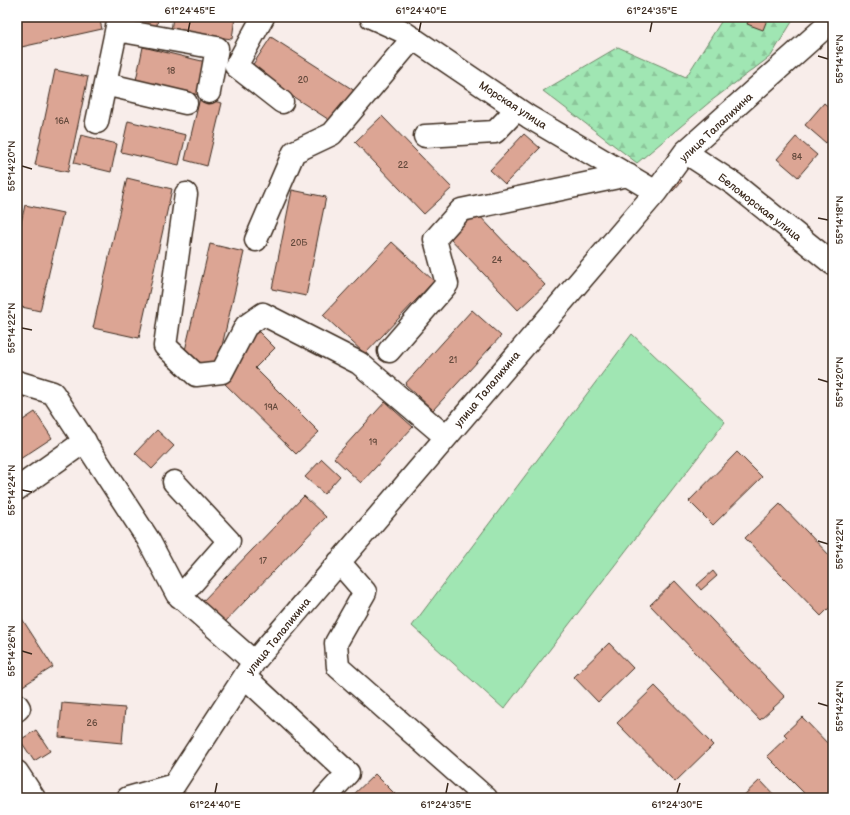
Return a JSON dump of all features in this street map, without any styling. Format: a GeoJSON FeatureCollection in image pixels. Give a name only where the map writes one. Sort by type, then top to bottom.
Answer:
{"type":"FeatureCollection","features":[{"type":"Feature","properties":{"kind":"street"},"geometry":{"type":"LineString","coordinates":[[263,17],[236,66],[282,102]]}},
{"type":"Feature","properties":{"kind":"street","name":"Морская улица"},"geometry":{"type":"LineString","coordinates":[[371,17],[402,31],[517,109],[656,192]]}},
{"type":"Feature","properties":{"kind":"street"},"geometry":{"type":"LineString","coordinates":[[825,17],[833,20]]}},
{"type":"Feature","properties":{"kind":"street","name":"улица Талалихина"},"geometry":{"type":"LineString","coordinates":[[176,792],[250,670],[339,562],[656,192],[685,152],[833,20]]}},
{"type":"Feature","properties":{"kind":"street"},"geometry":{"type":"LineString","coordinates":[[97,122],[118,23],[217,48],[209,92]]}},
{"type":"Feature","properties":{"kind":"street"},"geometry":{"type":"LineString","coordinates":[[256,240],[294,152],[332,134],[412,38]]}},
{"type":"Feature","properties":{"kind":"street"},"geometry":{"type":"LineString","coordinates":[[105,84],[186,103]]}},
{"type":"Feature","properties":{"kind":"street"},"geometry":{"type":"LineString","coordinates":[[425,136],[495,132],[517,109]]}},
{"type":"Feature","properties":{"kind":"street","name":"Беломорская улица"},"geometry":{"type":"LineString","coordinates":[[685,152],[734,184],[833,264]]}},
{"type":"Feature","properties":{"kind":"street"},"geometry":{"type":"LineString","coordinates":[[389,351],[447,284],[435,239],[461,210],[628,175]]}},
{"type":"Feature","properties":{"kind":"street"},"geometry":{"type":"LineString","coordinates":[[186,194],[165,346],[196,375],[222,372],[246,326],[263,314],[358,363],[446,437]]}},
{"type":"Feature","properties":{"kind":"street"},"geometry":{"type":"LineString","coordinates":[[17,382],[53,393],[148,539],[177,594],[348,774],[325,798]]}},
{"type":"Feature","properties":{"kind":"street"},"geometry":{"type":"LineString","coordinates":[[17,489],[85,441]]}},
{"type":"Feature","properties":{"kind":"street"},"geometry":{"type":"LineString","coordinates":[[174,482],[228,541],[180,597]]}},
{"type":"Feature","properties":{"kind":"street"},"geometry":{"type":"LineString","coordinates":[[339,562],[365,592],[336,643],[338,667],[486,798]]}},
{"type":"Feature","properties":{"kind":"street"},"geometry":{"type":"LineString","coordinates":[[17,705],[19,708],[17,710]]}},
{"type":"Feature","properties":{"kind":"street"},"geometry":{"type":"LineString","coordinates":[[17,772],[34,798]]}},
{"type":"Feature","properties":{"kind":"street"},"geometry":{"type":"LineString","coordinates":[[128,798],[176,792]]}},
{"type":"Feature","properties":{"kind":"green space"},"geometry":{"type":"Polygon","coordinates":[[[724,17],[795,17],[771,56],[711,101],[637,163],[543,91],[618,47],[686,77],[724,17]]]}},
{"type":"Feature","properties":{"kind":"green space"},"geometry":{"type":"Polygon","coordinates":[[[632,334],[725,422],[504,709],[412,626],[632,334]]]}},
{"type":"Feature","properties":{"kind":"building"},"geometry":{"type":"Polygon","coordinates":[[[17,17],[99,17],[102,29],[17,48],[17,17]]]}},
{"type":"Feature","properties":{"kind":"building"},"geometry":{"type":"Polygon","coordinates":[[[136,17],[158,17],[157,26],[135,23],[136,17]]]}},
{"type":"Feature","properties":{"kind":"building"},"geometry":{"type":"Polygon","coordinates":[[[173,17],[235,17],[232,39],[171,31],[173,17]]]}},
{"type":"Feature","properties":{"kind":"building"},"geometry":{"type":"Polygon","coordinates":[[[750,17],[768,17],[763,30],[747,24],[750,17]]]}},
{"type":"Feature","properties":{"kind":"building"},"geometry":{"type":"Polygon","coordinates":[[[271,37],[355,91],[334,123],[250,69],[271,37]]]}},
{"type":"Feature","properties":{"kind":"building"},"geometry":{"type":"Polygon","coordinates":[[[143,47],[206,62],[199,95],[136,80],[143,47]]]}},
{"type":"Feature","properties":{"kind":"building"},"geometry":{"type":"Polygon","coordinates":[[[55,70],[88,77],[68,172],[35,165],[55,70]]]}},
{"type":"Feature","properties":{"kind":"building"},"geometry":{"type":"Polygon","coordinates":[[[200,98],[222,103],[207,166],[185,160],[200,98]]]}},
{"type":"Feature","properties":{"kind":"building"},"geometry":{"type":"Polygon","coordinates":[[[824,103],[833,111],[833,135],[826,143],[805,125],[824,103]]]}},
{"type":"Feature","properties":{"kind":"building"},"geometry":{"type":"Polygon","coordinates":[[[382,116],[452,188],[424,214],[355,142],[382,116]]]}},
{"type":"Feature","properties":{"kind":"building"},"geometry":{"type":"Polygon","coordinates":[[[128,121],[186,135],[179,165],[121,152],[128,121]]]}},
{"type":"Feature","properties":{"kind":"building"},"geometry":{"type":"Polygon","coordinates":[[[524,134],[540,148],[505,184],[490,170],[524,134]]]}},
{"type":"Feature","properties":{"kind":"building"},"geometry":{"type":"Polygon","coordinates":[[[81,135],[117,144],[111,172],[74,163],[81,135]]]}},
{"type":"Feature","properties":{"kind":"building"},"geometry":{"type":"Polygon","coordinates":[[[796,137],[817,155],[798,177],[777,159],[796,137]]]}},
{"type":"Feature","properties":{"kind":"building"},"geometry":{"type":"Polygon","coordinates":[[[677,177],[682,181],[673,191],[668,188],[677,177]]]}},
{"type":"Feature","properties":{"kind":"building"},"geometry":{"type":"Polygon","coordinates":[[[127,178],[172,189],[139,338],[93,328],[127,178]]]}},
{"type":"Feature","properties":{"kind":"building"},"geometry":{"type":"Polygon","coordinates":[[[292,190],[326,197],[306,296],[272,289],[292,190]]]}},
{"type":"Feature","properties":{"kind":"building"},"geometry":{"type":"Polygon","coordinates":[[[25,205],[63,213],[40,311],[17,306],[17,240],[25,205]]]}},
{"type":"Feature","properties":{"kind":"building"},"geometry":{"type":"Polygon","coordinates":[[[475,211],[545,285],[518,310],[448,236],[475,211]]]}},
{"type":"Feature","properties":{"kind":"building"},"geometry":{"type":"Polygon","coordinates":[[[392,242],[434,281],[365,354],[323,315],[392,242]]]}},
{"type":"Feature","properties":{"kind":"building"},"geometry":{"type":"Polygon","coordinates":[[[210,244],[244,252],[217,367],[183,359],[210,244]]]}},
{"type":"Feature","properties":{"kind":"building"},"geometry":{"type":"Polygon","coordinates":[[[472,310],[501,336],[433,410],[405,384],[472,310]]]}},
{"type":"Feature","properties":{"kind":"building"},"geometry":{"type":"Polygon","coordinates":[[[258,331],[275,348],[255,368],[319,432],[296,454],[222,381],[239,365],[232,357],[258,331]]]}},
{"type":"Feature","properties":{"kind":"building"},"geometry":{"type":"Polygon","coordinates":[[[385,402],[413,427],[361,483],[334,458],[385,402]]]}},
{"type":"Feature","properties":{"kind":"building"},"geometry":{"type":"Polygon","coordinates":[[[35,412],[52,438],[20,459],[17,454],[17,424],[35,412]]]}},
{"type":"Feature","properties":{"kind":"building"},"geometry":{"type":"Polygon","coordinates":[[[157,430],[174,446],[152,469],[135,453],[157,430]]]}},
{"type":"Feature","properties":{"kind":"building"},"geometry":{"type":"Polygon","coordinates":[[[737,452],[762,477],[713,525],[689,501],[737,452]]]}},
{"type":"Feature","properties":{"kind":"building"},"geometry":{"type":"Polygon","coordinates":[[[322,459],[340,476],[324,494],[305,477],[322,459]]]}},
{"type":"Feature","properties":{"kind":"building"},"geometry":{"type":"Polygon","coordinates":[[[304,496],[326,517],[222,625],[200,604],[304,496]]]}},
{"type":"Feature","properties":{"kind":"building"},"geometry":{"type":"Polygon","coordinates":[[[780,504],[833,559],[833,604],[821,616],[745,538],[780,504]]]}},
{"type":"Feature","properties":{"kind":"building"},"geometry":{"type":"Polygon","coordinates":[[[713,571],[717,576],[701,590],[697,585],[713,571]]]}},
{"type":"Feature","properties":{"kind":"building"},"geometry":{"type":"Polygon","coordinates":[[[675,581],[785,697],[760,720],[650,605],[675,581]]]}},
{"type":"Feature","properties":{"kind":"building"},"geometry":{"type":"Polygon","coordinates":[[[17,611],[53,667],[21,687],[17,681],[17,611]]]}},
{"type":"Feature","properties":{"kind":"building"},"geometry":{"type":"Polygon","coordinates":[[[609,643],[633,668],[598,702],[574,677],[609,643]]]}},
{"type":"Feature","properties":{"kind":"building"},"geometry":{"type":"Polygon","coordinates":[[[655,686],[713,745],[675,782],[617,723],[655,686]]]}},
{"type":"Feature","properties":{"kind":"building"},"geometry":{"type":"Polygon","coordinates":[[[62,703],[125,708],[122,743],[59,737],[62,703]]]}},
{"type":"Feature","properties":{"kind":"building"},"geometry":{"type":"Polygon","coordinates":[[[802,717],[833,749],[833,798],[809,798],[767,756],[787,737],[784,734],[802,717]]]}},
{"type":"Feature","properties":{"kind":"building"},"geometry":{"type":"Polygon","coordinates":[[[36,730],[50,751],[34,761],[20,740],[36,730]]]}},
{"type":"Feature","properties":{"kind":"building"},"geometry":{"type":"Polygon","coordinates":[[[375,774],[395,794],[391,798],[350,798],[375,774]]]}},
{"type":"Feature","properties":{"kind":"building"},"geometry":{"type":"Polygon","coordinates":[[[760,780],[777,798],[741,798],[760,780]]]}}]}
